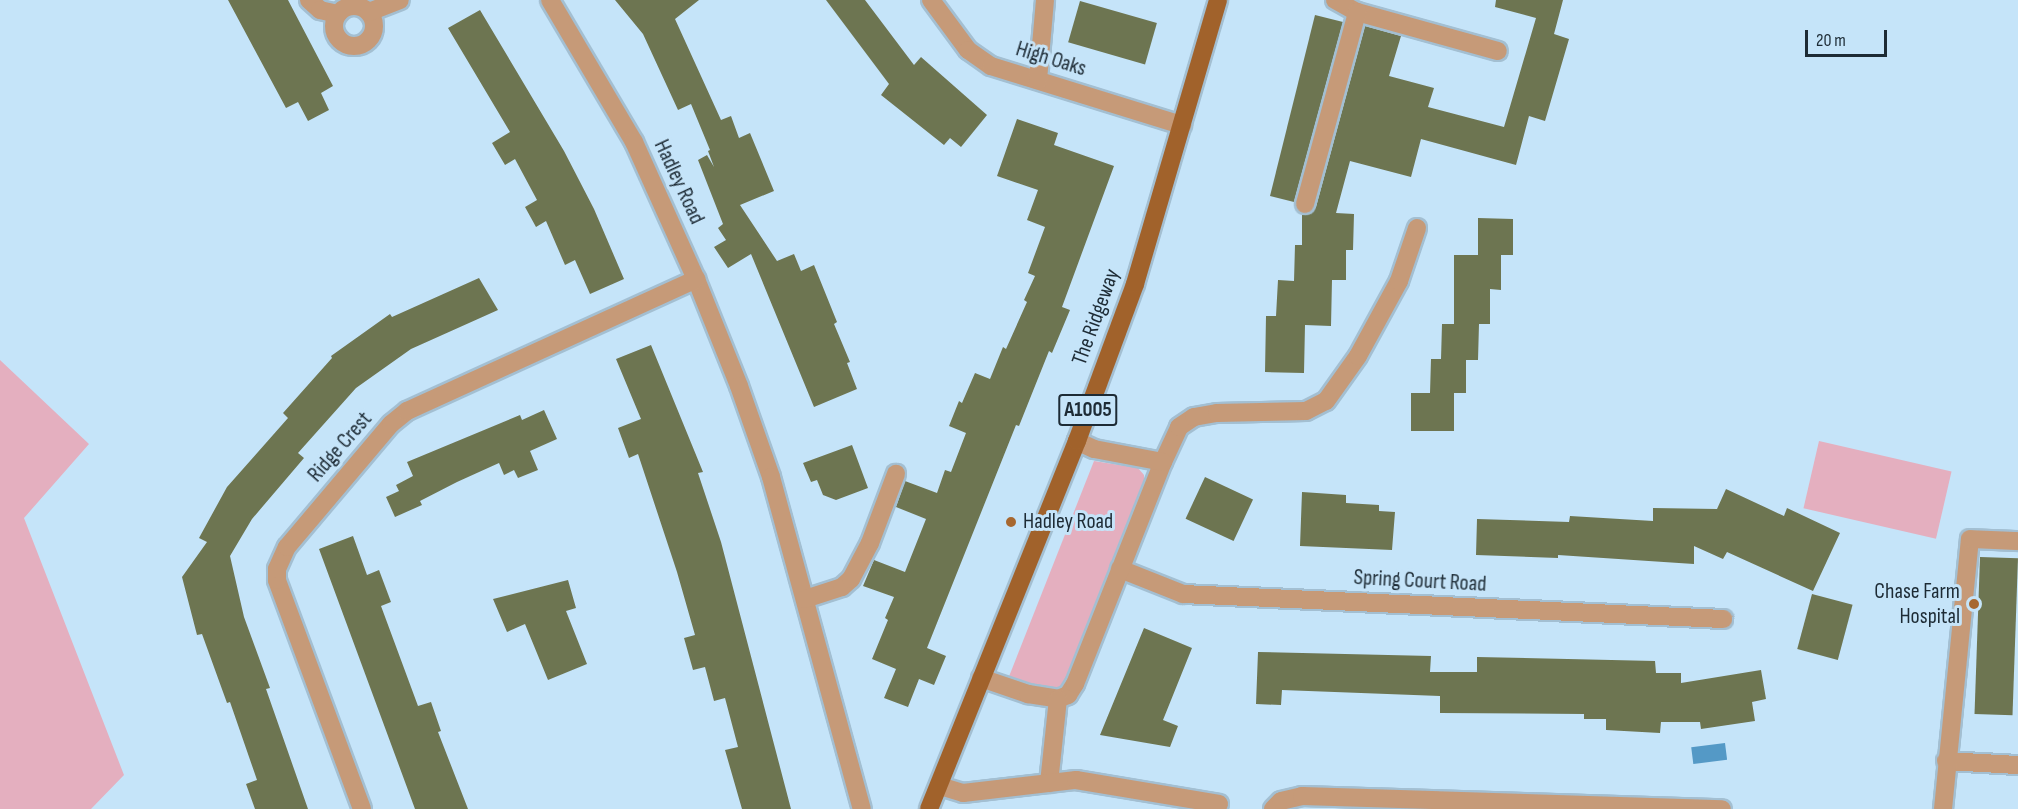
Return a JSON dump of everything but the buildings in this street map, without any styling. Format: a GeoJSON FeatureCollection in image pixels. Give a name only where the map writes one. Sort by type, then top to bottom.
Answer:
{"type":"FeatureCollection","features":[{"type":"Feature","properties":{"kind":"main road","name":"The Ridgeway"},"geometry":{"type":"LineString","coordinates":[[929,809],[1077,441],[1135,284],[1218,0]]}},
{"type":"Feature","properties":{"kind":"street"},"geometry":{"type":"LineString","coordinates":[[309,0],[320,10],[338,14],[353,6],[369,12],[400,0]]}},
{"type":"Feature","properties":{"kind":"street","name":"Hadley Road"},"geometry":{"type":"LineString","coordinates":[[550,0],[634,142],[696,279],[739,386],[771,477],[862,809]]}},
{"type":"Feature","properties":{"kind":"street","name":"High Oaks"},"geometry":{"type":"LineString","coordinates":[[931,0],[977,58],[991,66],[1182,125]]}},
{"type":"Feature","properties":{"kind":"street"},"geometry":{"type":"LineString","coordinates":[[1038,80],[1045,0]]}},
{"type":"Feature","properties":{"kind":"street"},"geometry":{"type":"LineString","coordinates":[[1335,0],[1357,12],[1498,51]]}},
{"type":"Feature","properties":{"kind":"street"},"geometry":{"type":"LineString","coordinates":[[338,14],[335,31],[347,44],[356,46],[371,37],[374,29],[369,12]]}},
{"type":"Feature","properties":{"kind":"street"},"geometry":{"type":"LineString","coordinates":[[1305,204],[1357,12]]}},
{"type":"Feature","properties":{"kind":"street"},"geometry":{"type":"LineString","coordinates":[[981,678],[1028,694],[1058,699],[1068,695],[1075,684],[1179,427],[1194,417],[1217,413],[1306,411],[1326,401],[1358,356],[1399,281],[1417,228]]}},
{"type":"Feature","properties":{"kind":"street","name":"Ridge Crest"},"geometry":{"type":"LineString","coordinates":[[362,809],[277,580],[277,569],[287,547],[391,424],[407,411],[696,279]]}},
{"type":"Feature","properties":{"kind":"street"},"geometry":{"type":"LineString","coordinates":[[1077,441],[1094,449],[1163,462]]}},
{"type":"Feature","properties":{"kind":"street"},"geometry":{"type":"LineString","coordinates":[[805,599],[842,587],[851,579],[870,543],[896,474]]}},
{"type":"Feature","properties":{"kind":"street"},"geometry":{"type":"LineString","coordinates":[[1942,809],[1970,539],[2018,541]]}},
{"type":"Feature","properties":{"kind":"street","name":"Spring Court Road"},"geometry":{"type":"LineString","coordinates":[[1120,569],[1183,594],[1723,620]]}},
{"type":"Feature","properties":{"kind":"street"},"geometry":{"type":"LineString","coordinates":[[1048,783],[1058,699]]}},
{"type":"Feature","properties":{"kind":"street"},"geometry":{"type":"LineString","coordinates":[[1946,761],[2018,765]]}},
{"type":"Feature","properties":{"kind":"street"},"geometry":{"type":"LineString","coordinates":[[940,786],[963,793],[1076,780],[1219,804]]}},
{"type":"Feature","properties":{"kind":"street"},"geometry":{"type":"LineString","coordinates":[[1273,809],[1281,801],[1302,796],[1722,809]]}},
{"type":"Feature","properties":{"kind":"shaded area"},"geometry":{"type":"Polygon","coordinates":[[[0,360],[89,444],[24,518],[124,775],[91,809],[0,809],[0,360]]]}},
{"type":"Feature","properties":{"kind":"shaded area"},"geometry":{"type":"Polygon","coordinates":[[[1819,441],[1952,472],[1936,539],[1803,508],[1819,441]]]}},
{"type":"Feature","properties":{"kind":"shaded area"},"geometry":{"type":"Polygon","coordinates":[[[1094,461],[1138,468],[1144,475],[1144,483],[1066,681],[1060,689],[1051,691],[1008,679],[1094,461]]]}},
{"type":"Feature","properties":{"kind":"water"},"geometry":{"type":"Polygon","coordinates":[[[1725,743],[1727,760],[1693,764],[1691,747],[1725,743]]]}},
{"type":"Feature","properties":{"kind":"place","name":"Hadley Road"},"geometry":{"type":"Point","coordinates":[1011,522]}},
{"type":"Feature","properties":{"kind":"place","name":"Chase Farm Hospital"},"geometry":{"type":"Point","coordinates":[1974,604]}}]}
